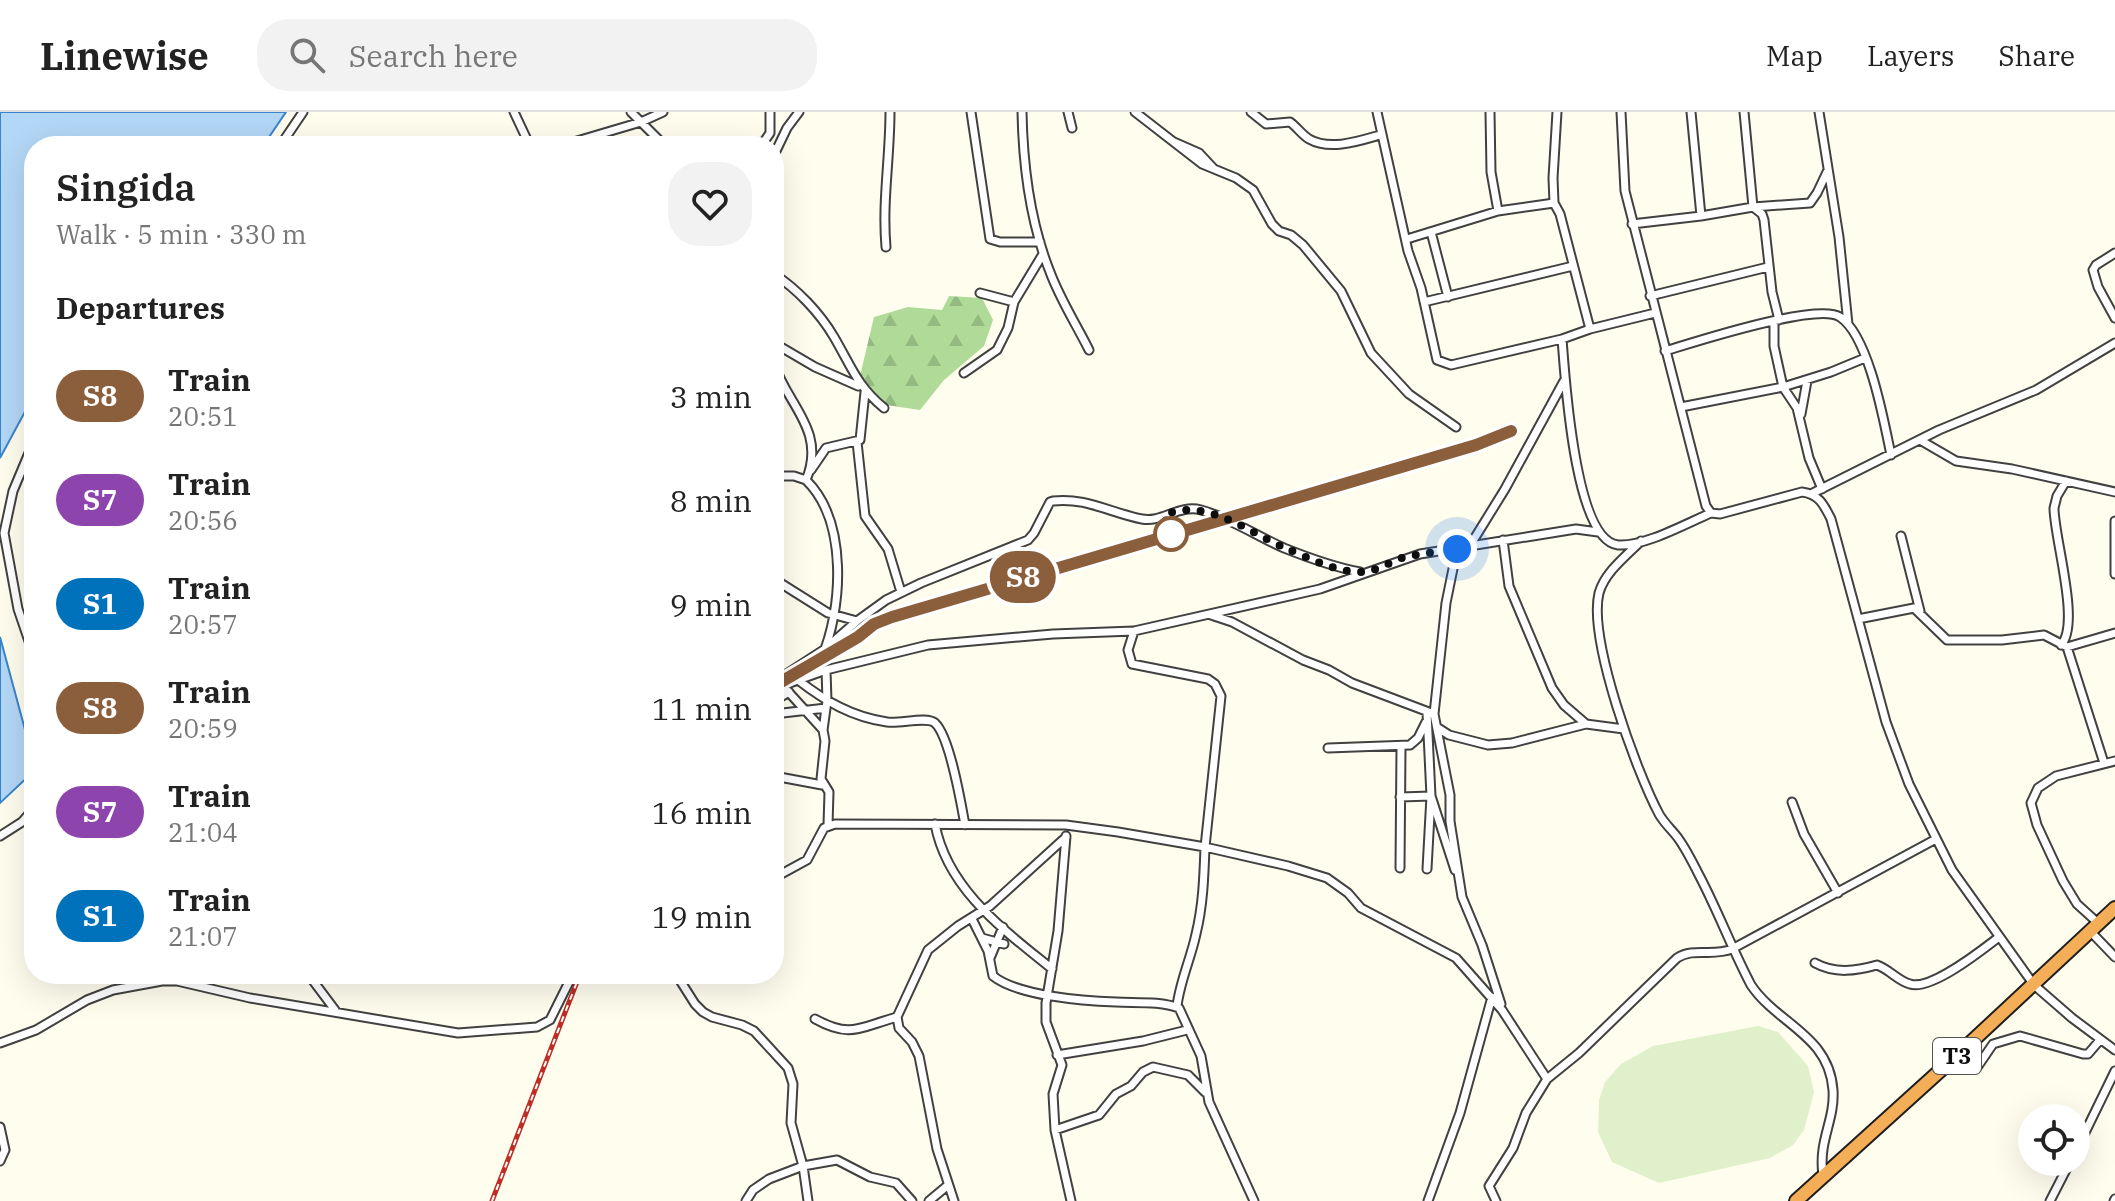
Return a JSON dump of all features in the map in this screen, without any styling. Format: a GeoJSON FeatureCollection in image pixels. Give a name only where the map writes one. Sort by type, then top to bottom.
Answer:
{"type":"FeatureCollection","features":[{"type":"Feature","properties":{"kind":"highway","name":"T3"},"geometry":{"type":"LineString","coordinates":[[1796,1201],[2115,908]]}},
{"type":"Feature","properties":{"kind":"street"},"geometry":{"type":"LineString","coordinates":[[287,136],[303,112]]}},
{"type":"Feature","properties":{"kind":"street"},"geometry":{"type":"LineString","coordinates":[[514,112],[525,136]]}},
{"type":"Feature","properties":{"kind":"street"},"geometry":{"type":"LineString","coordinates":[[631,112],[655,136]]}},
{"type":"Feature","properties":{"kind":"street"},"geometry":{"type":"LineString","coordinates":[[594,136],[663,112]]}},
{"type":"Feature","properties":{"kind":"street"},"geometry":{"type":"LineString","coordinates":[[768,136],[770,112]]}},
{"type":"Feature","properties":{"kind":"street"},"geometry":{"type":"LineString","coordinates":[[783,136],[799,112]]}},
{"type":"Feature","properties":{"kind":"street"},"geometry":{"type":"LineString","coordinates":[[886,247],[884,208],[890,112]]}},
{"type":"Feature","properties":{"kind":"street"},"geometry":{"type":"LineString","coordinates":[[971,112],[990,239],[1040,242]]}},
{"type":"Feature","properties":{"kind":"street"},"geometry":{"type":"LineString","coordinates":[[1022,112],[1025,161],[1043,254],[1089,350]]}},
{"type":"Feature","properties":{"kind":"street"},"geometry":{"type":"LineString","coordinates":[[1068,112],[1072,128]]}},
{"type":"Feature","properties":{"kind":"street"},"geometry":{"type":"LineString","coordinates":[[1135,112],[1202,164],[1236,178],[1253,190],[1272,224],[1303,245],[1341,291],[1371,353],[1409,394],[1456,427]]}},
{"type":"Feature","properties":{"kind":"street"},"geometry":{"type":"LineString","coordinates":[[1251,112],[1266,124],[1295,124],[1306,138],[1321,144],[1359,141],[1380,135]]}},
{"type":"Feature","properties":{"kind":"street"},"geometry":{"type":"LineString","coordinates":[[1285,122],[1288,112]]}},
{"type":"Feature","properties":{"kind":"street"},"geometry":{"type":"LineString","coordinates":[[1377,112],[1380,135],[1436,358],[1444,364],[1451,365],[1562,339],[1655,313]]}},
{"type":"Feature","properties":{"kind":"street"},"geometry":{"type":"LineString","coordinates":[[1490,112],[1491,172],[1498,211]]}},
{"type":"Feature","properties":{"kind":"street"},"geometry":{"type":"LineString","coordinates":[[1557,112],[1554,203],[1560,214],[1590,329]]}},
{"type":"Feature","properties":{"kind":"street"},"geometry":{"type":"LineString","coordinates":[[1621,112],[1622,167],[1632,224],[1706,506],[1711,513]]}},
{"type":"Feature","properties":{"kind":"street"},"geometry":{"type":"LineString","coordinates":[[1691,112],[1701,216]]}},
{"type":"Feature","properties":{"kind":"street"},"geometry":{"type":"LineString","coordinates":[[1744,112],[1753,207],[1764,220],[1777,321],[1774,346],[1783,387],[1792,398],[1800,418],[1809,458],[1822,489]]}},
{"type":"Feature","properties":{"kind":"street"},"geometry":{"type":"LineString","coordinates":[[1819,112],[1848,324],[1877,391],[1891,455]]}},
{"type":"Feature","properties":{"kind":"street"},"geometry":{"type":"LineString","coordinates":[[1632,224],[1753,207],[1810,203],[1828,170]]}},
{"type":"Feature","properties":{"kind":"street"},"geometry":{"type":"LineString","coordinates":[[1407,239],[1498,211],[1554,203]]}},
{"type":"Feature","properties":{"kind":"street"},"geometry":{"type":"LineString","coordinates":[[1431,232],[1448,297]]}},
{"type":"Feature","properties":{"kind":"street"},"geometry":{"type":"LineString","coordinates":[[2115,253],[2093,270],[2098,287],[2115,318]]}},
{"type":"Feature","properties":{"kind":"street"},"geometry":{"type":"LineString","coordinates":[[964,373],[997,350],[1008,328],[1014,302],[1043,254]]}},
{"type":"Feature","properties":{"kind":"street"},"geometry":{"type":"LineString","coordinates":[[1424,302],[1573,266]]}},
{"type":"Feature","properties":{"kind":"street"},"geometry":{"type":"LineString","coordinates":[[1650,296],[1768,267]]}},
{"type":"Feature","properties":{"kind":"street"},"geometry":{"type":"LineString","coordinates":[[784,280],[823,321],[863,389],[884,408]]}},
{"type":"Feature","properties":{"kind":"street"},"geometry":{"type":"LineString","coordinates":[[980,293],[1014,302]]}},
{"type":"Feature","properties":{"kind":"street"},"geometry":{"type":"LineString","coordinates":[[1665,351],[1777,321],[1827,313],[1840,317],[1848,324]]}},
{"type":"Feature","properties":{"kind":"street"},"geometry":{"type":"LineString","coordinates":[[1562,339],[1568,420],[1578,469],[1598,532]]}},
{"type":"Feature","properties":{"kind":"street"},"geometry":{"type":"LineString","coordinates":[[784,682],[928,645],[1053,634],[1134,631],[1320,589],[1420,554],[1471,544],[1582,529],[1598,532],[1615,544],[1641,541],[1711,513],[1729,513],[1791,494],[1813,493],[1920,440],[2036,390],[2115,343]]}},
{"type":"Feature","properties":{"kind":"street"},"geometry":{"type":"LineString","coordinates":[[784,349],[824,372],[863,389]]}},
{"type":"Feature","properties":{"kind":"street"},"geometry":{"type":"LineString","coordinates":[[1681,407],[1807,381],[1865,358]]}},
{"type":"Feature","properties":{"kind":"street"},"geometry":{"type":"LineString","coordinates":[[1471,544],[1565,379]]}},
{"type":"Feature","properties":{"kind":"street"},"geometry":{"type":"LineString","coordinates":[[1800,418],[1807,381]]}},
{"type":"Feature","properties":{"kind":"street"},"geometry":{"type":"LineString","coordinates":[[784,382],[809,431],[810,472]]}},
{"type":"Feature","properties":{"kind":"street"},"geometry":{"type":"LineString","coordinates":[[863,389],[861,435],[857,442],[865,516],[888,549],[901,592]]}},
{"type":"Feature","properties":{"kind":"street"},"geometry":{"type":"LineString","coordinates":[[1920,440],[1956,461],[2115,492]]}},
{"type":"Feature","properties":{"kind":"street"},"geometry":{"type":"LineString","coordinates":[[806,480],[826,448],[857,442]]}},
{"type":"Feature","properties":{"kind":"street"},"geometry":{"type":"LineString","coordinates":[[24,465],[13,491],[4,533],[24,627]]}},
{"type":"Feature","properties":{"kind":"street"},"geometry":{"type":"LineString","coordinates":[[784,476],[806,480],[817,491],[835,537],[837,587],[821,659]]}},
{"type":"Feature","properties":{"kind":"street"},"geometry":{"type":"LineString","coordinates":[[2066,481],[2054,508],[2068,608],[2068,635],[2064,646],[2104,763]]}},
{"type":"Feature","properties":{"kind":"street"},"geometry":{"type":"LineString","coordinates":[[1813,493],[1831,519],[1886,722],[1909,784],[1952,870],[2034,985],[2115,1050]]}},
{"type":"Feature","properties":{"kind":"street"},"geometry":{"type":"LineString","coordinates":[[784,680],[873,608],[901,592],[1028,540],[1050,502],[1060,500],[1078,500],[1145,520],[1177,510],[1202,510],[1282,547],[1335,567],[1363,573]]}},
{"type":"Feature","properties":{"kind":"street"},"geometry":{"type":"LineString","coordinates":[[2115,521],[2115,574]]}},
{"type":"Feature","properties":{"kind":"street"},"geometry":{"type":"LineString","coordinates":[[1901,536],[1920,611],[1947,640],[2002,640],[2044,635],[2064,646],[2115,633]]}},
{"type":"Feature","properties":{"kind":"street"},"geometry":{"type":"LineString","coordinates":[[1503,540],[1509,586],[1552,688],[1564,705],[1586,724]]}},
{"type":"Feature","properties":{"kind":"street"},"geometry":{"type":"LineString","coordinates":[[1641,541],[1607,577],[1599,592],[1597,609],[1603,651],[1624,729],[1661,818],[1680,841],[1700,875],[1732,949],[1761,1000],[1802,1030],[1822,1057],[1830,1075],[1831,1110],[1820,1155],[1823,1175]]}},
{"type":"Feature","properties":{"kind":"street"},"geometry":{"type":"LineString","coordinates":[[1427,869],[1431,796],[1429,716],[1457,549]]}},
{"type":"Feature","properties":{"kind":"street"},"geometry":{"type":"LineString","coordinates":[[784,585],[832,615],[857,621]]}},
{"type":"Feature","properties":{"kind":"street"},"geometry":{"type":"LineString","coordinates":[[1858,619],[1909,608],[1920,611]]}},
{"type":"Feature","properties":{"kind":"street"},"geometry":{"type":"LineString","coordinates":[[1211,615],[1232,622],[1303,660],[1429,716],[1438,728],[1449,735],[1488,745],[1512,743],[1586,724],[1624,729]]}},
{"type":"Feature","properties":{"kind":"street"},"geometry":{"type":"LineString","coordinates":[[1134,631],[1128,650],[1132,664],[1208,679],[1215,684],[1221,696],[1205,847],[1203,898],[1177,1006],[1203,1063],[1206,1093],[1254,1201]]}},
{"type":"Feature","properties":{"kind":"street"},"geometry":{"type":"LineString","coordinates":[[822,785],[826,670]]}},
{"type":"Feature","properties":{"kind":"street"},"geometry":{"type":"LineString","coordinates":[[798,680],[827,705],[873,720],[896,724],[927,719],[934,722],[945,742],[965,825]]}},
{"type":"Feature","properties":{"kind":"street"},"geometry":{"type":"LineString","coordinates":[[784,687],[823,730]]}},
{"type":"Feature","properties":{"kind":"street"},"geometry":{"type":"LineString","coordinates":[[784,713],[806,712],[827,705]]}},
{"type":"Feature","properties":{"kind":"street"},"geometry":{"type":"LineString","coordinates":[[1328,748],[1401,747],[1415,741],[1429,716]]}},
{"type":"Feature","properties":{"kind":"street"},"geometry":{"type":"LineString","coordinates":[[1438,728],[1462,897],[1482,945],[1502,1010]]}},
{"type":"Feature","properties":{"kind":"street"},"geometry":{"type":"LineString","coordinates":[[1400,868],[1401,747]]}},
{"type":"Feature","properties":{"kind":"street"},"geometry":{"type":"LineString","coordinates":[[2115,761],[2069,771],[2046,781],[2038,788],[2031,803],[2037,825],[2063,881],[2115,957]]}},
{"type":"Feature","properties":{"kind":"street"},"geometry":{"type":"LineString","coordinates":[[784,778],[822,785],[829,792],[830,800],[828,825],[807,860],[784,873]]}},
{"type":"Feature","properties":{"kind":"street"},"geometry":{"type":"LineString","coordinates":[[1400,797],[1431,796]]}},
{"type":"Feature","properties":{"kind":"street"},"geometry":{"type":"LineString","coordinates":[[1431,796],[1447,852],[1459,880]]}},
{"type":"Feature","properties":{"kind":"street"},"geometry":{"type":"LineString","coordinates":[[1792,802],[1808,843],[1838,893]]}},
{"type":"Feature","properties":{"kind":"street"},"geometry":{"type":"LineString","coordinates":[[0,836],[24,820]]}},
{"type":"Feature","properties":{"kind":"street"},"geometry":{"type":"LineString","coordinates":[[935,824],[943,858],[983,911],[1052,969]]}},
{"type":"Feature","properties":{"kind":"street"},"geometry":{"type":"LineString","coordinates":[[828,825],[1068,826],[1205,847],[1327,878],[1348,893],[1361,908],[1456,958],[1502,1010],[1547,1079]]}},
{"type":"Feature","properties":{"kind":"street"},"geometry":{"type":"LineString","coordinates":[[1068,826],[1046,1003],[1047,1027],[1062,1071],[1053,1094],[1055,1130],[1071,1201]]}},
{"type":"Feature","properties":{"kind":"street"},"geometry":{"type":"LineString","coordinates":[[954,1201],[934,1137],[919,1056],[912,1042],[899,1028],[897,1017],[928,950],[983,911],[1066,837]]}},
{"type":"Feature","properties":{"kind":"street"},"geometry":{"type":"LineString","coordinates":[[1496,1201],[1489,1186],[1513,1148],[1526,1113],[1547,1079],[1579,1053],[1677,958],[1688,952],[1718,954],[1732,949],[1936,839]]}},
{"type":"Feature","properties":{"kind":"street"},"geometry":{"type":"LineString","coordinates":[[972,919],[990,959],[990,970],[997,980],[1022,989],[1103,1002],[1177,1006]]}},
{"type":"Feature","properties":{"kind":"street"},"geometry":{"type":"LineString","coordinates":[[990,959],[1000,943],[1003,927]]}},
{"type":"Feature","properties":{"kind":"street"},"geometry":{"type":"LineString","coordinates":[[1815,963],[1829,971],[1857,970],[1877,965],[1909,984],[1919,985],[1962,964],[1999,937]]}},
{"type":"Feature","properties":{"kind":"street"},"geometry":{"type":"LineString","coordinates":[[982,938],[1000,943]]}},
{"type":"Feature","properties":{"kind":"street"},"geometry":{"type":"LineString","coordinates":[[0,1043],[36,1030],[87,1000],[141,984]]}},
{"type":"Feature","properties":{"kind":"street"},"geometry":{"type":"LineString","coordinates":[[190,984],[250,998],[458,1033],[537,1027],[550,1020],[568,984]]}},
{"type":"Feature","properties":{"kind":"street"},"geometry":{"type":"LineString","coordinates":[[316,984],[335,1010]]}},
{"type":"Feature","properties":{"kind":"street"},"geometry":{"type":"LineString","coordinates":[[682,984],[703,1012],[754,1031],[788,1068],[793,1084],[791,1123],[803,1166],[808,1201]]}},
{"type":"Feature","properties":{"kind":"street"},"geometry":{"type":"LineString","coordinates":[[1428,1201],[1460,1113],[1492,997]]}},
{"type":"Feature","properties":{"kind":"street"},"geometry":{"type":"LineString","coordinates":[[815,1019],[845,1031],[897,1017]]}},
{"type":"Feature","properties":{"kind":"street"},"geometry":{"type":"LineString","coordinates":[[1057,1055],[1143,1041],[1187,1030]]}},
{"type":"Feature","properties":{"kind":"street"},"geometry":{"type":"LineString","coordinates":[[1978,1066],[1993,1044],[2020,1036],[2083,1054],[2088,1054],[2100,1040]]}},
{"type":"Feature","properties":{"kind":"street"},"geometry":{"type":"LineString","coordinates":[[1055,1130],[1099,1115],[1116,1094],[1153,1067],[1188,1075],[1206,1093]]}},
{"type":"Feature","properties":{"kind":"street"},"geometry":{"type":"LineString","coordinates":[[2090,1122],[2115,1071]]}},
{"type":"Feature","properties":{"kind":"street"},"geometry":{"type":"LineString","coordinates":[[0,1127],[5,1150],[0,1161]]}},
{"type":"Feature","properties":{"kind":"street"},"geometry":{"type":"LineString","coordinates":[[746,1201],[759,1185],[803,1166],[837,1160],[870,1177],[896,1183],[912,1201]]}},
{"type":"Feature","properties":{"kind":"street"},"geometry":{"type":"LineString","coordinates":[[2050,1201],[2063,1176]]}},
{"type":"Feature","properties":{"kind":"street"},"geometry":{"type":"LineString","coordinates":[[929,1201],[947,1186]]}},
{"type":"Feature","properties":{"kind":"green space"},"geometry":{"type":"Polygon","coordinates":[[[949,296],[982,298],[993,320],[984,346],[944,380],[920,410],[886,405],[860,376],[874,317],[908,307],[942,310],[949,296]]]}},
{"type":"Feature","properties":{"kind":"green space"},"geometry":{"type":"Polygon","coordinates":[[[1758,1026],[1778,1032],[1808,1066],[1814,1092],[1804,1130],[1793,1145],[1770,1158],[1659,1183],[1612,1162],[1598,1132],[1599,1100],[1605,1082],[1621,1064],[1653,1046],[1758,1026]]]}},
{"type":"Feature","properties":{"kind":"water"},"geometry":{"type":"Polygon","coordinates":[[[0,112],[286,112],[270,136],[24,136],[24,414],[0,458],[0,112]]]}},
{"type":"Feature","properties":{"kind":"water"},"geometry":{"type":"Polygon","coordinates":[[[0,637],[24,726],[24,780],[0,803],[0,637]]]}},
{"type":"Feature","properties":{"kind":"railway"},"geometry":{"type":"LineString","coordinates":[[784,680],[858,637],[874,624],[892,617],[1476,445],[1511,431]]}},
{"type":"Feature","properties":{"kind":"railway"},"geometry":{"type":"LineString","coordinates":[[492,1201],[576,984]]}},
{"type":"Feature","properties":{"kind":"train","name":"S8"},"geometry":{"type":"LineString","coordinates":[[784,680],[858,637],[874,624],[892,617],[1476,445],[1511,431]]}},
{"type":"Feature","properties":{"kind":"route"},"geometry":{"type":"LineString","coordinates":[[1171,534],[1164,515],[1177,510],[1202,510],[1282,547],[1335,567],[1363,573],[1400,559],[1457,549]]}}]}
